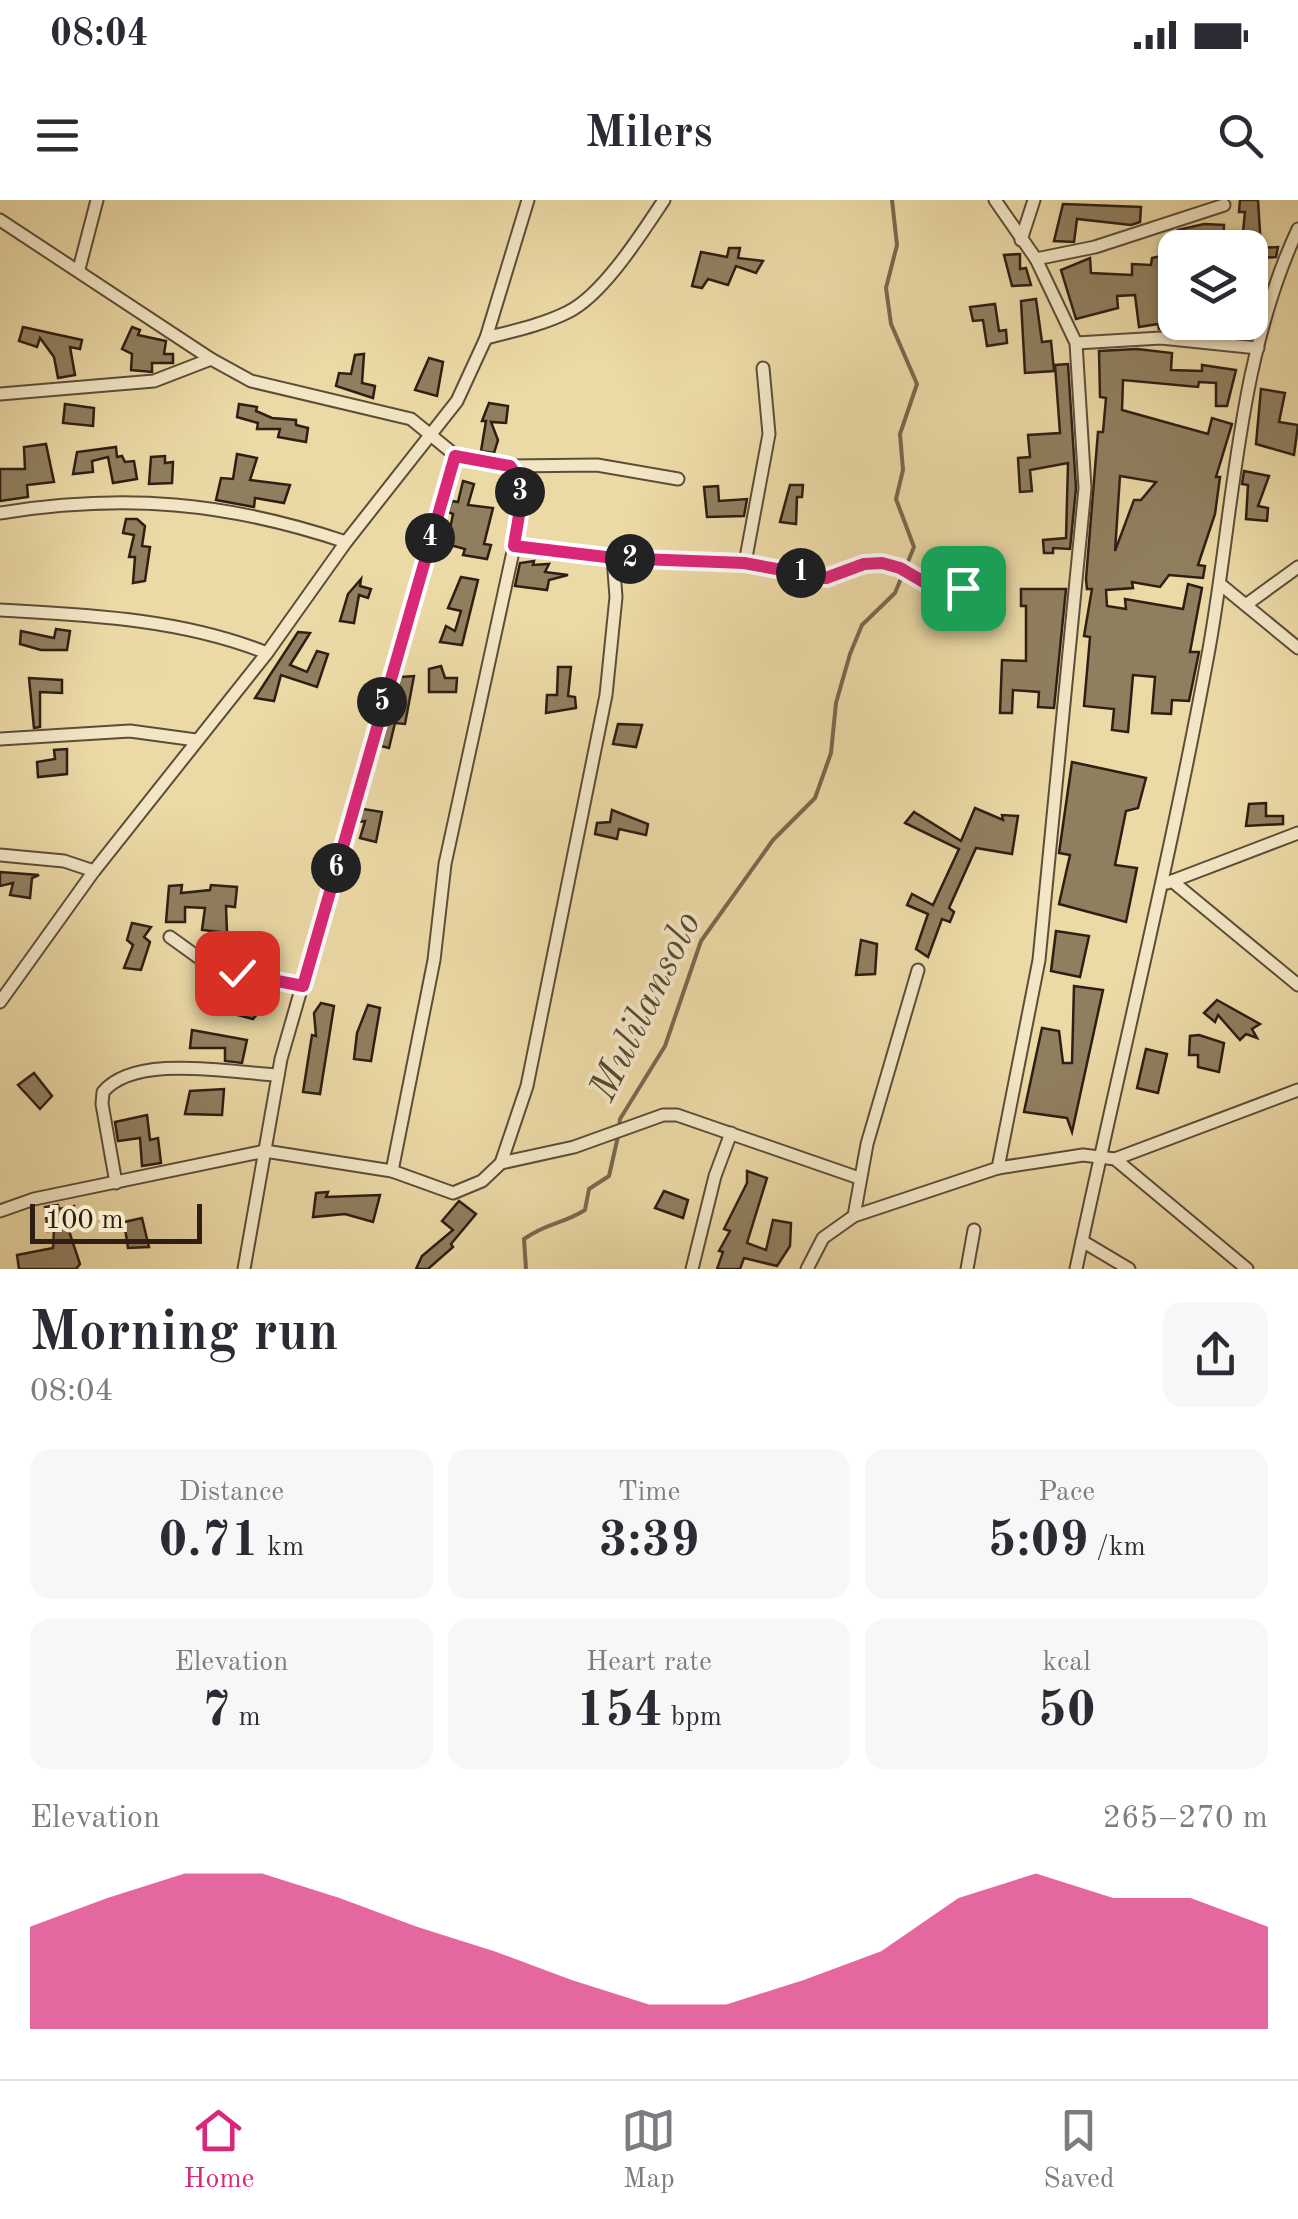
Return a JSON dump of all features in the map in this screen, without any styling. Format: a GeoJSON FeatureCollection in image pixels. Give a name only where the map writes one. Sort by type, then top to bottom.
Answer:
{"type":"FeatureCollection","features":[{"type":"Feature","properties":{"kind":"street"},"geometry":{"type":"LineString","coordinates":[[79,269],[97,200]]}},
{"type":"Feature","properties":{"kind":"street"},"geometry":{"type":"LineString","coordinates":[[0,1002],[94,871],[267,653],[346,542],[433,436],[474,371],[528,200]]}},
{"type":"Feature","properties":{"kind":"street"},"geometry":{"type":"LineString","coordinates":[[486,338],[541,323],[579,306],[600,285],[664,200]]}},
{"type":"Feature","properties":{"kind":"street"},"geometry":{"type":"LineString","coordinates":[[995,200],[1036,259],[1076,342],[1085,488],[1039,960],[998,1168]]}},
{"type":"Feature","properties":{"kind":"street"},"geometry":{"type":"LineString","coordinates":[[1022,240],[1034,200]]}},
{"type":"Feature","properties":{"kind":"street"},"geometry":{"type":"LineString","coordinates":[[1036,259],[1095,247],[1224,204]]}},
{"type":"Feature","properties":{"kind":"street"},"geometry":{"type":"LineString","coordinates":[[0,220],[79,269],[100,290],[251,381],[411,419],[455,456],[510,466],[597,466],[678,478]]}},
{"type":"Feature","properties":{"kind":"street"},"geometry":{"type":"LineString","coordinates":[[1076,1269],[1100,1155],[1168,883],[1258,348],[1298,229]]}},
{"type":"Feature","properties":{"kind":"street"},"geometry":{"type":"LineString","coordinates":[[1076,342],[1161,338],[1258,348]]}},
{"type":"Feature","properties":{"kind":"street"},"geometry":{"type":"LineString","coordinates":[[0,394],[154,381],[211,359]]}},
{"type":"Feature","properties":{"kind":"street"},"geometry":{"type":"LineString","coordinates":[[514,546],[614,558],[744,563],[770,434],[763,368]]}},
{"type":"Feature","properties":{"kind":"street"},"geometry":{"type":"LineString","coordinates":[[244,1269],[278,1075],[455,456]]}},
{"type":"Feature","properties":{"kind":"street"},"geometry":{"type":"LineString","coordinates":[[392,1171],[434,960],[446,864],[514,546],[521,485],[510,466]]}},
{"type":"Feature","properties":{"kind":"street"},"geometry":{"type":"LineString","coordinates":[[0,513],[72,502],[147,501],[278,524],[346,542]]}},
{"type":"Feature","properties":{"kind":"street"},"geometry":{"type":"LineString","coordinates":[[0,1211],[265,1151],[392,1171],[453,1192],[482,1182],[501,1163],[527,1086],[579,845],[613,650],[614,558]]}},
{"type":"Feature","properties":{"kind":"street"},"geometry":{"type":"LineString","coordinates":[[1248,604],[1298,567]]}},
{"type":"Feature","properties":{"kind":"street"},"geometry":{"type":"LineString","coordinates":[[1220,584],[1298,648]]}},
{"type":"Feature","properties":{"kind":"street"},"geometry":{"type":"LineString","coordinates":[[0,610],[130,620],[211,634],[267,653]]}},
{"type":"Feature","properties":{"kind":"street"},"geometry":{"type":"LineString","coordinates":[[0,739],[130,731],[196,740]]}},
{"type":"Feature","properties":{"kind":"street"},"geometry":{"type":"LineString","coordinates":[[1168,883],[1298,833]]}},
{"type":"Feature","properties":{"kind":"street"},"geometry":{"type":"LineString","coordinates":[[0,855],[64,861],[94,871]]}},
{"type":"Feature","properties":{"kind":"street"},"geometry":{"type":"LineString","coordinates":[[1168,883],[1298,985]]}},
{"type":"Feature","properties":{"kind":"street"},"geometry":{"type":"LineString","coordinates":[[170,938],[212,968],[303,986]]}},
{"type":"Feature","properties":{"kind":"street"},"geometry":{"type":"LineString","coordinates":[[854,1216],[859,1178],[918,970]]}},
{"type":"Feature","properties":{"kind":"street"},"geometry":{"type":"LineString","coordinates":[[116,1183],[102,1097],[117,1080],[144,1070],[278,1075]]}},
{"type":"Feature","properties":{"kind":"street"},"geometry":{"type":"LineString","coordinates":[[1115,1159],[1298,1090]]}},
{"type":"Feature","properties":{"kind":"street"},"geometry":{"type":"LineString","coordinates":[[501,1163],[574,1147],[663,1115],[731,1132],[859,1178]]}},
{"type":"Feature","properties":{"kind":"street"},"geometry":{"type":"LineString","coordinates":[[694,1268],[714,1176],[731,1132]]}},
{"type":"Feature","properties":{"kind":"street"},"geometry":{"type":"LineString","coordinates":[[808,1269],[824,1238],[854,1216],[998,1168],[1100,1155],[1115,1159],[1247,1269]]}},
{"type":"Feature","properties":{"kind":"street"},"geometry":{"type":"LineString","coordinates":[[967,1269],[974,1230]]}},
{"type":"Feature","properties":{"kind":"street"},"geometry":{"type":"LineString","coordinates":[[1082,1241],[1130,1269]]}},
{"type":"Feature","properties":{"kind":"path"},"geometry":{"type":"LineString","coordinates":[[744,563],[826,578],[864,564],[882,563],[900,568],[929,585],[990,593]]}},
{"type":"Feature","properties":{"kind":"building"},"geometry":{"type":"Polygon","coordinates":[[[1240,200],[1258,200],[1260,230],[1243,230],[1245,212],[1239,212],[1240,200]]]}},
{"type":"Feature","properties":{"kind":"building"},"geometry":{"type":"Polygon","coordinates":[[[1063,204],[1141,207],[1140,222],[1131,225],[1077,219],[1074,242],[1054,241],[1063,204]]]}},
{"type":"Feature","properties":{"kind":"building"},"geometry":{"type":"Polygon","coordinates":[[[1204,224],[1224,225],[1224,230],[1178,230],[1204,224]]]}},
{"type":"Feature","properties":{"kind":"building"},"geometry":{"type":"Polygon","coordinates":[[[1278,247],[1276,257],[1268,258],[1268,248],[1278,247]]]}},
{"type":"Feature","properties":{"kind":"building"},"geometry":{"type":"Polygon","coordinates":[[[729,248],[740,248],[738,258],[763,261],[756,273],[736,266],[728,285],[708,279],[702,288],[692,286],[701,252],[727,257],[729,248]]]}},
{"type":"Feature","properties":{"kind":"building"},"geometry":{"type":"Polygon","coordinates":[[[1020,254],[1020,269],[1026,268],[1031,285],[1012,286],[1004,255],[1020,254]]]}},
{"type":"Feature","properties":{"kind":"building"},"geometry":{"type":"Polygon","coordinates":[[[1158,257],[1158,324],[1139,327],[1135,295],[1117,296],[1118,308],[1076,319],[1061,270],[1090,258],[1091,273],[1132,275],[1132,264],[1151,265],[1152,258],[1158,257]]]}},
{"type":"Feature","properties":{"kind":"building"},"geometry":{"type":"Polygon","coordinates":[[[1036,299],[1042,342],[1051,341],[1054,371],[1025,373],[1021,301],[1036,299]]]}},
{"type":"Feature","properties":{"kind":"building"},"geometry":{"type":"Polygon","coordinates":[[[995,304],[999,331],[1006,330],[1007,343],[987,346],[983,320],[973,321],[970,307],[995,304]]]}},
{"type":"Feature","properties":{"kind":"building"},"geometry":{"type":"Polygon","coordinates":[[[23,327],[82,340],[80,349],[70,347],[75,375],[58,378],[54,357],[40,338],[37,347],[19,341],[23,327]]]}},
{"type":"Feature","properties":{"kind":"building"},"geometry":{"type":"Polygon","coordinates":[[[132,327],[140,330],[138,335],[166,341],[164,354],[173,354],[173,363],[152,363],[152,372],[131,370],[132,354],[122,349],[132,327]]]}},
{"type":"Feature","properties":{"kind":"building"},"geometry":{"type":"Polygon","coordinates":[[[1137,349],[1172,353],[1171,370],[1202,371],[1202,365],[1236,370],[1227,406],[1216,406],[1216,383],[1199,382],[1198,387],[1123,380],[1122,410],[1208,434],[1212,418],[1232,424],[1216,477],[1220,477],[1215,514],[1198,565],[1205,566],[1203,578],[1169,575],[1160,587],[1132,582],[1133,588],[1106,590],[1107,606],[1126,609],[1125,599],[1183,609],[1188,584],[1202,588],[1190,652],[1199,652],[1189,701],[1172,700],[1171,714],[1152,713],[1155,677],[1133,675],[1128,732],[1112,730],[1114,709],[1084,706],[1090,637],[1084,636],[1092,589],[1087,589],[1086,579],[1098,432],[1103,432],[1106,398],[1100,397],[1099,351],[1137,349]],[[1120,476],[1115,551],[1134,500],[1141,500],[1156,482],[1120,476]]]}},
{"type":"Feature","properties":{"kind":"building"},"geometry":{"type":"Polygon","coordinates":[[[364,354],[362,383],[375,386],[373,398],[336,386],[339,373],[351,374],[355,355],[364,354]]]}},
{"type":"Feature","properties":{"kind":"building"},"geometry":{"type":"Polygon","coordinates":[[[429,358],[443,362],[437,396],[415,390],[429,358]]]}},
{"type":"Feature","properties":{"kind":"building"},"geometry":{"type":"Polygon","coordinates":[[[1068,364],[1076,488],[1070,549],[1053,548],[1053,553],[1044,553],[1043,540],[1066,538],[1068,463],[1030,470],[1032,491],[1020,492],[1018,458],[1030,457],[1028,435],[1060,433],[1055,365],[1068,364]]]}},
{"type":"Feature","properties":{"kind":"building"},"geometry":{"type":"Polygon","coordinates":[[[1261,389],[1285,393],[1279,422],[1298,425],[1294,455],[1256,444],[1261,389]]]}},
{"type":"Feature","properties":{"kind":"building"},"geometry":{"type":"Polygon","coordinates":[[[489,403],[508,406],[506,423],[491,422],[498,440],[494,453],[481,451],[486,421],[482,421],[489,403]]]}},
{"type":"Feature","properties":{"kind":"building"},"geometry":{"type":"Polygon","coordinates":[[[65,404],[94,408],[93,426],[63,423],[65,404]]]}},
{"type":"Feature","properties":{"kind":"building"},"geometry":{"type":"Polygon","coordinates":[[[239,404],[257,407],[256,411],[272,418],[296,420],[296,425],[308,428],[306,442],[278,437],[280,429],[257,429],[258,423],[237,417],[239,404]]]}},
{"type":"Feature","properties":{"kind":"building"},"geometry":{"type":"Polygon","coordinates":[[[46,444],[54,482],[27,485],[28,497],[0,501],[0,469],[25,469],[24,447],[46,444]]]}},
{"type":"Feature","properties":{"kind":"building"},"geometry":{"type":"Polygon","coordinates":[[[116,447],[117,457],[122,456],[125,462],[134,461],[137,479],[113,483],[108,457],[92,461],[93,472],[73,474],[77,452],[116,447]]]}},
{"type":"Feature","properties":{"kind":"building"},"geometry":{"type":"Polygon","coordinates":[[[237,454],[257,458],[250,480],[290,485],[284,503],[255,498],[254,507],[216,500],[221,478],[233,479],[237,454]]]}},
{"type":"Feature","properties":{"kind":"building"},"geometry":{"type":"Polygon","coordinates":[[[165,456],[165,463],[173,462],[172,483],[149,484],[151,457],[165,456]]]}},
{"type":"Feature","properties":{"kind":"building"},"geometry":{"type":"Polygon","coordinates":[[[1244,471],[1269,476],[1258,506],[1268,508],[1267,521],[1246,519],[1248,485],[1242,484],[1244,471]]]}},
{"type":"Feature","properties":{"kind":"building"},"geometry":{"type":"Polygon","coordinates":[[[463,481],[474,484],[468,505],[493,508],[484,544],[491,545],[487,559],[463,555],[465,549],[447,544],[453,514],[448,512],[452,501],[458,502],[463,481]]]}},
{"type":"Feature","properties":{"kind":"building"},"geometry":{"type":"Polygon","coordinates":[[[790,485],[803,485],[802,497],[797,497],[796,524],[780,522],[790,485]]]}},
{"type":"Feature","properties":{"kind":"building"},"geometry":{"type":"Polygon","coordinates":[[[718,486],[719,501],[747,499],[744,516],[707,517],[704,487],[718,486]]]}},
{"type":"Feature","properties":{"kind":"building"},"geometry":{"type":"Polygon","coordinates":[[[126,519],[137,519],[145,526],[142,546],[150,547],[145,581],[133,583],[135,557],[129,557],[134,535],[123,533],[126,519]]]}},
{"type":"Feature","properties":{"kind":"building"},"geometry":{"type":"Polygon","coordinates":[[[534,561],[533,565],[549,564],[545,572],[568,575],[549,580],[547,590],[515,586],[520,563],[534,561]]]}},
{"type":"Feature","properties":{"kind":"building"},"geometry":{"type":"Polygon","coordinates":[[[461,577],[478,580],[462,645],[440,642],[446,626],[455,631],[461,611],[448,608],[461,577]]]}},
{"type":"Feature","properties":{"kind":"building"},"geometry":{"type":"Polygon","coordinates":[[[361,579],[360,586],[371,589],[368,598],[359,595],[354,623],[340,621],[348,594],[361,579]]]}},
{"type":"Feature","properties":{"kind":"building"},"geometry":{"type":"Polygon","coordinates":[[[1021,589],[1066,589],[1054,708],[1038,707],[1039,692],[1013,690],[1012,713],[1000,713],[1002,660],[1026,661],[1026,606],[1021,606],[1021,589]]]}},
{"type":"Feature","properties":{"kind":"building"},"geometry":{"type":"Polygon","coordinates":[[[56,629],[70,631],[67,650],[41,650],[20,644],[21,631],[54,638],[56,629]]]}},
{"type":"Feature","properties":{"kind":"building"},"geometry":{"type":"Polygon","coordinates":[[[298,632],[310,633],[290,665],[307,672],[317,651],[328,654],[317,687],[281,675],[274,701],[255,698],[298,632]]]}},
{"type":"Feature","properties":{"kind":"building"},"geometry":{"type":"Polygon","coordinates":[[[441,666],[445,678],[457,678],[456,692],[429,692],[429,669],[441,666]]]}},
{"type":"Feature","properties":{"kind":"building"},"geometry":{"type":"Polygon","coordinates":[[[558,667],[571,667],[568,696],[575,697],[576,708],[546,713],[547,695],[557,695],[558,667]]]}},
{"type":"Feature","properties":{"kind":"building"},"geometry":{"type":"Polygon","coordinates":[[[414,676],[405,724],[395,723],[389,748],[381,746],[401,677],[414,676]]]}},
{"type":"Feature","properties":{"kind":"building"},"geometry":{"type":"Polygon","coordinates":[[[29,678],[62,680],[62,693],[40,692],[40,727],[34,728],[29,678]]]}},
{"type":"Feature","properties":{"kind":"building"},"geometry":{"type":"Polygon","coordinates":[[[618,724],[642,725],[636,747],[613,744],[618,724]]]}},
{"type":"Feature","properties":{"kind":"building"},"geometry":{"type":"Polygon","coordinates":[[[67,749],[67,774],[38,777],[37,762],[55,759],[54,750],[67,749]]]}},
{"type":"Feature","properties":{"kind":"building"},"geometry":{"type":"Polygon","coordinates":[[[1072,762],[1146,778],[1138,808],[1126,811],[1115,865],[1137,868],[1126,922],[1059,904],[1070,855],[1059,853],[1072,762]]]}},
{"type":"Feature","properties":{"kind":"building"},"geometry":{"type":"Polygon","coordinates":[[[1266,803],[1266,816],[1283,816],[1283,824],[1246,826],[1249,804],[1266,803]]]}},
{"type":"Feature","properties":{"kind":"building"},"geometry":{"type":"Polygon","coordinates":[[[975,808],[1003,820],[1002,815],[1018,816],[1012,854],[976,848],[949,908],[954,912],[950,922],[942,919],[928,957],[916,949],[928,914],[907,905],[912,894],[933,905],[959,849],[905,823],[914,812],[961,841],[975,808]]]}},
{"type":"Feature","properties":{"kind":"building"},"geometry":{"type":"Polygon","coordinates":[[[363,809],[382,812],[376,842],[360,838],[365,821],[359,822],[363,809]]]}},
{"type":"Feature","properties":{"kind":"building"},"geometry":{"type":"Polygon","coordinates":[[[612,810],[648,824],[646,835],[619,829],[617,839],[595,834],[597,823],[610,822],[612,810]]]}},
{"type":"Feature","properties":{"kind":"building"},"geometry":{"type":"Polygon","coordinates":[[[0,872],[39,875],[32,878],[30,898],[10,895],[13,883],[0,886],[0,872]]]}},
{"type":"Feature","properties":{"kind":"building"},"geometry":{"type":"Polygon","coordinates":[[[182,885],[181,893],[210,890],[211,885],[237,887],[235,907],[226,906],[228,961],[211,955],[221,932],[202,930],[205,908],[185,907],[185,922],[166,922],[169,886],[182,885]]]}},
{"type":"Feature","properties":{"kind":"building"},"geometry":{"type":"Polygon","coordinates":[[[132,923],[151,927],[144,937],[150,942],[141,970],[124,968],[133,945],[127,940],[132,923]]]}},
{"type":"Feature","properties":{"kind":"building"},"geometry":{"type":"Polygon","coordinates":[[[1056,931],[1089,936],[1080,977],[1051,971],[1056,931]]]}},
{"type":"Feature","properties":{"kind":"building"},"geometry":{"type":"Polygon","coordinates":[[[861,940],[877,944],[875,974],[856,975],[861,940]]]}},
{"type":"Feature","properties":{"kind":"building"},"geometry":{"type":"Polygon","coordinates":[[[239,984],[263,988],[257,997],[263,998],[259,1012],[253,1019],[234,1014],[239,984]]]}},
{"type":"Feature","properties":{"kind":"building"},"geometry":{"type":"Polygon","coordinates":[[[1074,986],[1103,990],[1072,1132],[1067,1118],[1024,1112],[1042,1028],[1059,1031],[1063,1063],[1072,1063],[1074,986]]]}},
{"type":"Feature","properties":{"kind":"building"},"geometry":{"type":"Polygon","coordinates":[[[1217,1000],[1260,1024],[1252,1029],[1257,1038],[1246,1034],[1240,1040],[1218,1015],[1215,1022],[1204,1013],[1217,1000]]]}},
{"type":"Feature","properties":{"kind":"building"},"geometry":{"type":"Polygon","coordinates":[[[321,1003],[334,1006],[320,1094],[303,1092],[312,1035],[316,1036],[314,1013],[321,1003]]]}},
{"type":"Feature","properties":{"kind":"building"},"geometry":{"type":"Polygon","coordinates":[[[368,1005],[380,1008],[371,1061],[354,1059],[357,1033],[368,1005]]]}},
{"type":"Feature","properties":{"kind":"building"},"geometry":{"type":"Polygon","coordinates":[[[192,1030],[247,1040],[242,1063],[225,1061],[225,1048],[190,1048],[192,1030]]]}},
{"type":"Feature","properties":{"kind":"building"},"geometry":{"type":"Polygon","coordinates":[[[1190,1036],[1224,1043],[1219,1072],[1198,1067],[1198,1055],[1189,1055],[1190,1036]]]}},
{"type":"Feature","properties":{"kind":"building"},"geometry":{"type":"Polygon","coordinates":[[[1146,1049],[1167,1054],[1158,1093],[1137,1088],[1146,1049]]]}},
{"type":"Feature","properties":{"kind":"building"},"geometry":{"type":"Polygon","coordinates":[[[34,1073],[52,1096],[40,1109],[18,1085],[34,1073]]]}},
{"type":"Feature","properties":{"kind":"building"},"geometry":{"type":"Polygon","coordinates":[[[224,1089],[222,1115],[185,1114],[190,1091],[224,1089]]]}},
{"type":"Feature","properties":{"kind":"building"},"geometry":{"type":"Polygon","coordinates":[[[147,1115],[150,1140],[158,1138],[161,1163],[142,1166],[140,1138],[118,1141],[115,1122],[147,1115]]]}},
{"type":"Feature","properties":{"kind":"building"},"geometry":{"type":"Polygon","coordinates":[[[747,1171],[767,1178],[747,1243],[766,1250],[773,1220],[791,1223],[790,1246],[777,1266],[744,1258],[740,1269],[717,1269],[723,1252],[719,1251],[730,1231],[724,1229],[747,1183],[747,1171]]]}},
{"type":"Feature","properties":{"kind":"building"},"geometry":{"type":"Polygon","coordinates":[[[664,1191],[688,1200],[683,1218],[655,1208],[664,1191]]]}},
{"type":"Feature","properties":{"kind":"building"},"geometry":{"type":"Polygon","coordinates":[[[328,1192],[326,1197],[380,1195],[373,1222],[345,1214],[313,1217],[316,1193],[328,1192]]]}},
{"type":"Feature","properties":{"kind":"building"},"geometry":{"type":"Polygon","coordinates":[[[459,1201],[476,1214],[451,1244],[453,1247],[428,1269],[416,1269],[422,1256],[453,1230],[442,1221],[459,1201]]]}},
{"type":"Feature","properties":{"kind":"building"},"geometry":{"type":"Polygon","coordinates":[[[58,1205],[59,1209],[74,1206],[75,1226],[68,1228],[80,1264],[76,1269],[19,1269],[17,1255],[53,1248],[54,1230],[48,1231],[45,1207],[58,1205]]]}},
{"type":"Feature","properties":{"kind":"building"},"geometry":{"type":"Polygon","coordinates":[[[142,1218],[149,1247],[128,1248],[124,1222],[142,1218]]]}},
{"type":"Feature","properties":{"kind":"waterway","name":"Mulilansolo"},"geometry":{"type":"LineString","coordinates":[[619,1128],[620,1119],[665,1046],[701,941],[773,840],[815,798],[831,753],[836,703],[850,654],[862,625],[895,593],[914,547],[896,499],[903,470],[900,434],[917,384],[891,324],[886,288],[897,245],[892,200]]}},
{"type":"Feature","properties":{"kind":"waterway","name":"Mulilansolo"},"geometry":{"type":"LineString","coordinates":[[526,1269],[524,1239],[585,1210],[589,1189],[609,1176],[619,1132]]}},
{"type":"Feature","properties":{"kind":"route"},"geometry":{"type":"LineString","coordinates":[[237,973],[303,986],[400,636],[455,456],[510,466],[516,472],[521,485],[514,546],[614,558],[744,563],[826,578],[864,564],[882,563],[894,565],[929,585],[948,590],[963,588]]}}]}
